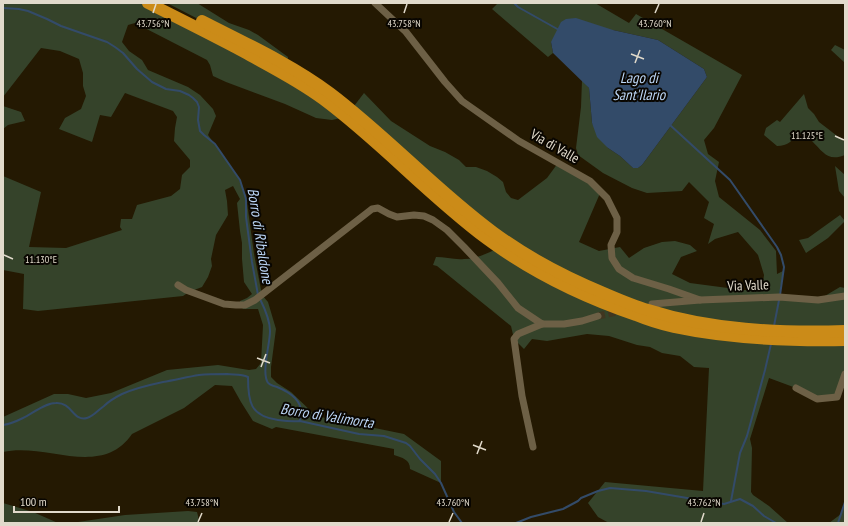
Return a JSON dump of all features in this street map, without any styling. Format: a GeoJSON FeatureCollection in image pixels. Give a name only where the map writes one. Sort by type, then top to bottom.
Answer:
{"type":"FeatureCollection","features":[{"type":"Feature","properties":{"kind":"highway"},"geometry":{"type":"LineString","coordinates":[[148,3],[183,20],[285,75],[322,98],[363,131],[450,208],[487,238],[517,259],[549,278],[597,301],[646,319],[672,326],[731,336],[778,340],[845,340]]}},
{"type":"Feature","properties":{"kind":"highway"},"geometry":{"type":"LineString","coordinates":[[167,3],[266,54],[330,93],[368,124],[455,202],[493,232],[554,270],[582,284],[648,310],[703,323],[776,331],[845,331]]}},
{"type":"Feature","properties":{"kind":"street","name":"Via di Valle"},"geometry":{"type":"LineString","coordinates":[[375,3],[406,32],[445,82],[462,101],[519,141],[590,182],[608,198],[617,218],[617,232],[611,245],[612,258],[619,269],[633,278],[700,300]]}},
{"type":"Feature","properties":{"kind":"street"},"geometry":{"type":"LineString","coordinates":[[178,285],[186,290],[224,304],[245,305],[260,297],[372,209],[378,208],[397,217],[414,215],[424,216],[433,220],[447,230],[460,243],[498,283],[518,308],[542,324]]}},
{"type":"Feature","properties":{"kind":"street","name":"Via Valle"},"geometry":{"type":"LineString","coordinates":[[652,304],[700,300],[781,297],[818,300],[845,296]]}},
{"type":"Feature","properties":{"kind":"street"},"geometry":{"type":"LineString","coordinates":[[533,446],[522,396],[514,339],[518,334],[542,324],[564,324],[582,321],[598,316]]}},
{"type":"Feature","properties":{"kind":"street"},"geometry":{"type":"LineString","coordinates":[[796,388],[817,399],[837,397],[845,374]]}},
{"type":"Feature","properties":{"kind":"green space"},"geometry":{"type":"Polygon","coordinates":[[[3,3],[148,3],[183,20],[345,117],[332,120],[316,118],[285,104],[226,82],[213,76],[207,60],[135,23],[128,25],[122,42],[129,51],[142,60],[148,70],[188,87],[200,95],[213,109],[216,116],[208,135],[237,175],[246,196],[254,254],[262,295],[268,302],[276,329],[271,377],[291,392],[316,416],[404,434],[441,461],[441,483],[410,469],[407,461],[394,455],[394,449],[276,427],[272,429],[253,421],[232,386],[215,385],[184,408],[132,434],[119,447],[105,454],[89,457],[20,450],[3,452],[3,417],[54,394],[68,394],[86,398],[111,393],[167,370],[218,365],[249,370],[256,369],[261,363],[263,325],[258,309],[243,309],[240,305],[240,301],[252,294],[244,282],[242,243],[237,203],[240,199],[233,186],[225,190],[228,215],[216,235],[211,259],[212,266],[202,287],[183,296],[38,311],[23,309],[24,274],[3,270],[3,176],[41,192],[29,247],[66,248],[122,230],[120,227],[121,219],[132,219],[137,205],[171,196],[180,189],[182,175],[190,167],[190,160],[174,141],[177,117],[173,111],[125,93],[111,117],[100,115],[92,142],[59,129],[65,118],[81,109],[86,96],[83,86],[83,73],[79,59],[60,51],[41,48],[3,97],[3,3]]]}},
{"type":"Feature","properties":{"kind":"green space"},"geometry":{"type":"Polygon","coordinates":[[[167,3],[197,3],[229,23],[249,30],[288,57],[287,66],[266,54],[167,3]]]}},
{"type":"Feature","properties":{"kind":"green space"},"geometry":{"type":"Polygon","coordinates":[[[497,3],[595,3],[629,23],[636,14],[742,75],[714,128],[704,140],[708,154],[719,162],[715,181],[719,197],[760,230],[776,251],[777,274],[783,271],[779,297],[818,300],[840,287],[845,288],[845,331],[791,332],[648,310],[521,250],[351,110],[364,93],[391,121],[430,146],[459,160],[466,167],[476,167],[497,177],[503,182],[506,192],[511,198],[518,200],[547,178],[558,163],[601,191],[579,242],[599,251],[620,247],[629,258],[644,248],[662,242],[675,241],[690,245],[697,251],[681,257],[672,274],[690,283],[743,290],[762,290],[764,275],[758,255],[738,232],[715,239],[708,244],[714,224],[704,218],[709,202],[689,182],[682,191],[647,193],[632,188],[603,173],[578,155],[576,148],[581,107],[582,80],[589,88],[592,123],[608,148],[620,156],[633,168],[638,168],[642,165],[707,77],[704,69],[658,40],[613,30],[551,42],[553,53],[548,57],[492,9],[497,3]]]}},
{"type":"Feature","properties":{"kind":"green space"},"geometry":{"type":"Polygon","coordinates":[[[835,45],[845,50],[845,63],[831,50],[835,45]]]}},
{"type":"Feature","properties":{"kind":"green space"},"geometry":{"type":"Polygon","coordinates":[[[804,94],[808,108],[819,122],[845,142],[845,155],[830,157],[826,155],[809,138],[798,133],[789,142],[784,145],[777,146],[764,135],[766,128],[777,120],[780,122],[804,94]]]}},
{"type":"Feature","properties":{"kind":"green space"},"geometry":{"type":"Polygon","coordinates":[[[3,106],[21,112],[25,121],[8,125],[3,129],[3,106]]]}},
{"type":"Feature","properties":{"kind":"green space"},"geometry":{"type":"Polygon","coordinates":[[[835,166],[845,175],[845,198],[839,191],[835,166]]]}},
{"type":"Feature","properties":{"kind":"green space"},"geometry":{"type":"Polygon","coordinates":[[[840,215],[845,221],[828,238],[806,253],[799,240],[808,238],[840,215]]]}},
{"type":"Feature","properties":{"kind":"green space"},"geometry":{"type":"Polygon","coordinates":[[[500,247],[597,301],[845,340],[845,374],[837,397],[817,399],[796,388],[769,378],[750,439],[752,448],[751,492],[788,523],[609,523],[598,517],[588,503],[605,482],[703,491],[709,368],[694,367],[680,356],[662,353],[650,347],[637,345],[609,336],[587,334],[547,341],[532,339],[524,349],[514,339],[511,326],[437,266],[433,265],[436,257],[469,259],[500,247]]]}},
{"type":"Feature","properties":{"kind":"green space"},"geometry":{"type":"Polygon","coordinates":[[[845,502],[845,523],[829,523],[841,514],[845,502]]]}},
{"type":"Feature","properties":{"kind":"green space"},"geometry":{"type":"Polygon","coordinates":[[[3,503],[33,512],[58,523],[3,523],[3,503]]]}},
{"type":"Feature","properties":{"kind":"green space"},"geometry":{"type":"Polygon","coordinates":[[[188,511],[197,512],[199,523],[60,523],[78,522],[125,515],[188,511]]]}},
{"type":"Feature","properties":{"kind":"water","name":"Lago di Sant'Ilario"},"geometry":{"type":"Polygon","coordinates":[[[576,18],[613,30],[658,40],[704,69],[707,77],[642,165],[638,168],[633,168],[597,137],[592,123],[589,88],[553,53],[551,42],[561,22],[566,19],[576,18]]]}},
{"type":"Feature","properties":{"kind":"waterway"},"geometry":{"type":"LineString","coordinates":[[514,3],[518,7],[559,30]]}},
{"type":"Feature","properties":{"kind":"waterway","name":"Borro di Ribaldone"},"geometry":{"type":"LineString","coordinates":[[3,8],[28,11],[61,26],[107,42],[123,53],[137,69],[152,82],[166,89],[180,91],[189,95],[197,102],[199,107],[198,120],[200,131],[215,144],[240,180],[246,199],[246,217],[258,295]]}},
{"type":"Feature","properties":{"kind":"waterway"},"geometry":{"type":"LineString","coordinates":[[670,125],[730,180],[777,247],[784,267],[774,326]]}},
{"type":"Feature","properties":{"kind":"waterway","name":"Borro di Ribaldone"},"geometry":{"type":"LineString","coordinates":[[260,299],[267,315],[270,327],[265,370],[267,381],[272,386],[285,391],[296,399],[299,403],[301,412],[300,421]]}},
{"type":"Feature","properties":{"kind":"waterway"},"geometry":{"type":"LineString","coordinates":[[731,501],[740,453],[747,436],[771,344]]}},
{"type":"Feature","properties":{"kind":"waterway","name":"Borro di Valimorta"},"geometry":{"type":"LineString","coordinates":[[3,425],[27,416],[43,406],[52,403],[66,405],[78,417],[87,418],[117,396],[142,387],[199,375],[243,375],[248,377],[249,394],[252,406],[256,411],[269,418],[300,421],[359,434],[384,436],[406,443],[435,474],[441,483],[454,512],[462,523]]}},
{"type":"Feature","properties":{"kind":"waterway","name":"Borro di Valimorta"},"geometry":{"type":"LineString","coordinates":[[516,523],[531,517],[563,509],[581,498],[610,488],[646,491],[693,499],[701,498],[724,504],[740,499],[753,506],[764,516],[776,523]]}},
{"type":"Feature","properties":{"kind":"waterway"},"geometry":{"type":"LineString","coordinates":[[838,523],[845,502]]}},
{"type":"Feature","properties":{"kind":"tunnel"},"geometry":{"type":"LineString","coordinates":[[598,316],[621,311]]}}]}
